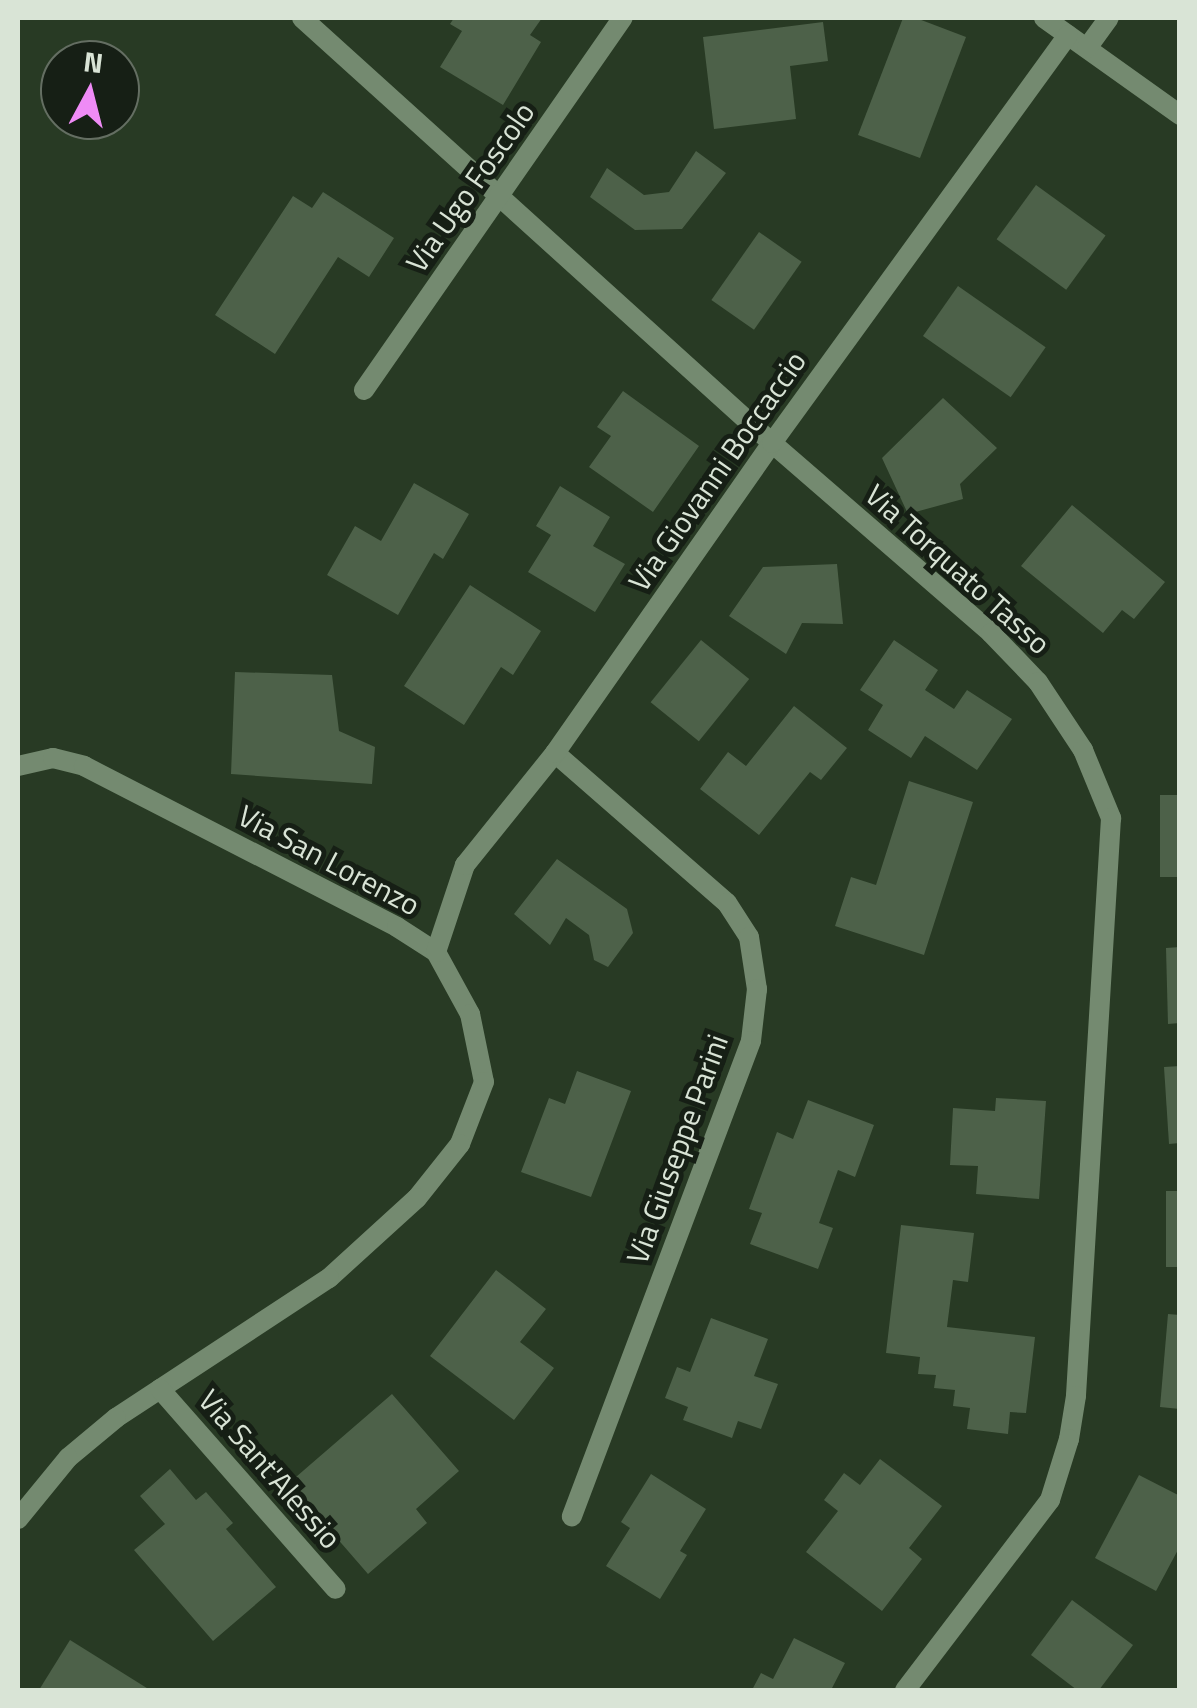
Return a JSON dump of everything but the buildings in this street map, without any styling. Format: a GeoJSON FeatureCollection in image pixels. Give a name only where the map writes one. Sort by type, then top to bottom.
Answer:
{"type":"FeatureCollection","features":[{"type":"Feature","properties":{"kind":"street","name":"Via Torquato Tasso"},"geometry":{"type":"LineString","coordinates":[[302,18],[772,443],[991,633],[1038,682],[1083,750],[1112,818],[1076,1396],[1069,1440],[1050,1500],[904,1690]]}},
{"type":"Feature","properties":{"kind":"street","name":"Via Ugo Foscolo"},"geometry":{"type":"LineString","coordinates":[[364,390],[624,18]]}},
{"type":"Feature","properties":{"kind":"street"},"geometry":{"type":"LineString","coordinates":[[1044,18],[1180,115]]}},
{"type":"Feature","properties":{"kind":"street"},"geometry":{"type":"LineString","coordinates":[[1087,48],[1109,18]]}},
{"type":"Feature","properties":{"kind":"street","name":"Via Giovanni Boccaccio"},"geometry":{"type":"LineString","coordinates":[[436,952],[466,865],[555,753],[772,443],[1068,35]]}},
{"type":"Feature","properties":{"kind":"street","name":"Via Giuseppe Parini"},"geometry":{"type":"LineString","coordinates":[[555,753],[727,903],[749,938],[757,989],[751,1041],[572,1516]]}},
{"type":"Feature","properties":{"kind":"street","name":"Via San Lorenzo"},"geometry":{"type":"LineString","coordinates":[[18,766],[53,758],[84,766],[397,927],[436,952],[470,1014],[481,1050],[484,1082],[460,1144],[417,1198],[328,1278],[160,1389],[68,1458],[18,1518]]}},
{"type":"Feature","properties":{"kind":"street","name":"Via Sant'Alessio"},"geometry":{"type":"LineString","coordinates":[[160,1389],[336,1588]]}}]}
